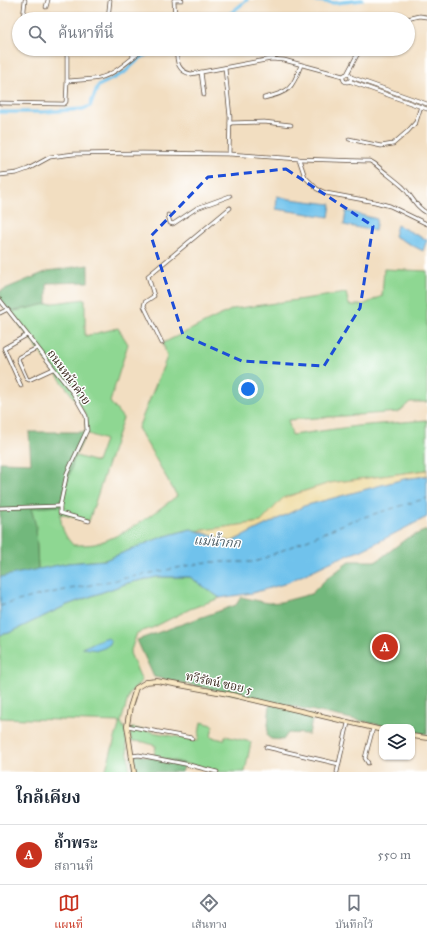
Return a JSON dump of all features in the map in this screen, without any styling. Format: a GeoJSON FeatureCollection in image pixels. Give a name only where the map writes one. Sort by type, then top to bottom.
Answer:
{"type":"FeatureCollection","features":[{"type":"Feature","properties":{"kind":"street"},"geometry":{"type":"LineString","coordinates":[[24,12],[25,0]]}},
{"type":"Feature","properties":{"kind":"street"},"geometry":{"type":"LineString","coordinates":[[46,7],[48,0]]}},
{"type":"Feature","properties":{"kind":"street"},"geometry":{"type":"LineString","coordinates":[[109,12],[110,0]]}},
{"type":"Feature","properties":{"kind":"street"},"geometry":{"type":"LineString","coordinates":[[175,12],[174,0],[182,0]]}},
{"type":"Feature","properties":{"kind":"street"},"geometry":{"type":"LineString","coordinates":[[415,17],[427,17]]}},
{"type":"Feature","properties":{"kind":"street"},"geometry":{"type":"LineString","coordinates":[[0,103],[64,104],[67,100],[67,56]]}},
{"type":"Feature","properties":{"kind":"street"},"geometry":{"type":"LineString","coordinates":[[177,56],[180,69],[191,74],[271,59],[284,60],[343,76],[344,80],[350,79],[427,104]]}},
{"type":"Feature","properties":{"kind":"street"},"geometry":{"type":"LineString","coordinates":[[343,76],[347,74],[356,56]]}},
{"type":"Feature","properties":{"kind":"street"},"geometry":{"type":"LineString","coordinates":[[68,80],[99,78],[106,76],[133,57]]}},
{"type":"Feature","properties":{"kind":"street"},"geometry":{"type":"LineString","coordinates":[[264,98],[282,94],[290,88],[301,65]]}},
{"type":"Feature","properties":{"kind":"street"},"geometry":{"type":"LineString","coordinates":[[225,68],[230,123],[229,154]]}},
{"type":"Feature","properties":{"kind":"street"},"geometry":{"type":"LineString","coordinates":[[201,72],[204,95]]}},
{"type":"Feature","properties":{"kind":"street"},"geometry":{"type":"LineString","coordinates":[[347,74],[350,79],[427,108]]}},
{"type":"Feature","properties":{"kind":"street"},"geometry":{"type":"LineString","coordinates":[[349,139],[381,146],[392,144],[408,131],[416,122],[421,106]]}},
{"type":"Feature","properties":{"kind":"street"},"geometry":{"type":"LineString","coordinates":[[230,123],[264,122],[292,124]]}},
{"type":"Feature","properties":{"kind":"street"},"geometry":{"type":"LineString","coordinates":[[0,175],[17,173],[56,156],[142,153],[229,154],[299,159],[370,161],[404,188],[412,201],[421,210],[427,213]]}},
{"type":"Feature","properties":{"kind":"street"},"geometry":{"type":"LineString","coordinates":[[299,159],[303,173],[312,186],[317,189],[326,193],[390,206],[427,224]]}},
{"type":"Feature","properties":{"kind":"street"},"geometry":{"type":"LineString","coordinates":[[168,214],[170,223],[173,224],[197,208],[230,196]]}},
{"type":"Feature","properties":{"kind":"street"},"geometry":{"type":"LineString","coordinates":[[162,343],[144,306],[145,302],[154,296],[148,276],[230,208]]}},
{"type":"Feature","properties":{"kind":"street","name":"ถนนหน้าค่าย"},"geometry":{"type":"LineString","coordinates":[[0,300],[73,394],[86,416],[87,430],[67,473],[60,506]]}},
{"type":"Feature","properties":{"kind":"street"},"geometry":{"type":"LineString","coordinates":[[0,313],[8,309]]}},
{"type":"Feature","properties":{"kind":"street"},"geometry":{"type":"LineString","coordinates":[[21,386],[4,348],[27,335]]}},
{"type":"Feature","properties":{"kind":"street"},"geometry":{"type":"LineString","coordinates":[[37,348],[19,357],[27,379],[30,380],[53,369]]}},
{"type":"Feature","properties":{"kind":"street"},"geometry":{"type":"LineString","coordinates":[[0,508],[60,506],[60,513],[89,521]]}},
{"type":"Feature","properties":{"kind":"street","name":"ทวีรัตน์ ซอย 5"},"geometry":{"type":"LineString","coordinates":[[134,772],[127,726],[130,707],[136,688],[146,682],[158,681],[228,694],[379,729]]}},
{"type":"Feature","properties":{"kind":"street"},"geometry":{"type":"LineString","coordinates":[[337,772],[348,723]]}},
{"type":"Feature","properties":{"kind":"street"},"geometry":{"type":"LineString","coordinates":[[127,726],[192,738]]}},
{"type":"Feature","properties":{"kind":"street"},"geometry":{"type":"LineString","coordinates":[[368,763],[365,758],[373,728]]}},
{"type":"Feature","properties":{"kind":"street"},"geometry":{"type":"LineString","coordinates":[[415,736],[427,738]]}},
{"type":"Feature","properties":{"kind":"street"},"geometry":{"type":"LineString","coordinates":[[266,747],[339,764]]}},
{"type":"Feature","properties":{"kind":"street"},"geometry":{"type":"LineString","coordinates":[[131,756],[139,755],[217,772]]}},
{"type":"Feature","properties":{"kind":"highlighted area"},"geometry":{"type":"Polygon","coordinates":[[[286,169],[373,226],[360,308],[324,366],[242,361],[183,335],[151,236],[208,177],[286,169]]]}},
{"type":"Feature","properties":{"kind":"green space"},"geometry":{"type":"Polygon","coordinates":[[[88,265],[88,282],[47,283],[47,304],[10,312],[0,300],[0,291],[48,271],[88,265]]]}},
{"type":"Feature","properties":{"kind":"green space"},"geometry":{"type":"Polygon","coordinates":[[[384,269],[427,271],[427,402],[410,402],[399,412],[288,420],[292,435],[357,426],[427,420],[427,470],[330,483],[283,498],[262,522],[198,531],[191,529],[162,537],[105,560],[68,563],[38,570],[36,529],[31,508],[76,456],[97,462],[105,440],[86,433],[86,416],[80,406],[10,312],[47,304],[85,299],[85,336],[118,328],[128,344],[110,402],[123,418],[89,521],[60,514],[64,531],[73,545],[95,544],[128,530],[177,496],[138,428],[167,357],[163,343],[233,309],[346,293],[349,305],[363,305],[382,296],[384,269]]]}},
{"type":"Feature","properties":{"kind":"green space"},"geometry":{"type":"Polygon","coordinates":[[[29,432],[87,432],[74,459],[60,506],[31,508],[36,526],[38,570],[0,578],[0,462],[31,463],[29,432]]]}},
{"type":"Feature","properties":{"kind":"green space"},"geometry":{"type":"Polygon","coordinates":[[[427,530],[427,734],[415,732],[415,724],[379,725],[154,677],[137,640],[236,605],[241,597],[268,603],[281,602],[311,594],[325,580],[350,561],[377,561],[407,538],[427,530]]]}},
{"type":"Feature","properties":{"kind":"green space"},"geometry":{"type":"Polygon","coordinates":[[[157,577],[190,577],[220,598],[190,609],[152,628],[137,633],[130,653],[142,681],[130,692],[121,722],[125,730],[130,772],[105,772],[120,722],[0,718],[0,635],[9,633],[67,605],[128,583],[157,577]]]}},
{"type":"Feature","properties":{"kind":"green space"},"geometry":{"type":"Polygon","coordinates":[[[270,704],[313,715],[309,734],[288,733],[283,740],[271,739],[267,736],[270,704]]]}},
{"type":"Feature","properties":{"kind":"green space"},"geometry":{"type":"Polygon","coordinates":[[[201,722],[213,725],[211,737],[224,740],[225,736],[251,742],[245,772],[221,772],[154,756],[156,746],[144,742],[131,741],[130,729],[133,728],[198,741],[201,722]]]}},
{"type":"Feature","properties":{"kind":"green space"},"geometry":{"type":"Polygon","coordinates":[[[139,755],[185,764],[182,772],[134,772],[131,756],[139,755]]]}},
{"type":"Feature","properties":{"kind":"sand"},"geometry":{"type":"Polygon","coordinates":[[[427,470],[427,476],[404,479],[304,506],[231,542],[198,531],[261,522],[283,498],[330,483],[427,470]]]}},
{"type":"Feature","properties":{"kind":"water"},"geometry":{"type":"Polygon","coordinates":[[[277,196],[331,204],[329,217],[276,209],[277,196]]]}},
{"type":"Feature","properties":{"kind":"water"},"geometry":{"type":"Polygon","coordinates":[[[346,211],[377,219],[375,231],[344,225],[346,211]]]}},
{"type":"Feature","properties":{"kind":"water"},"geometry":{"type":"Polygon","coordinates":[[[397,225],[427,240],[423,251],[394,236],[397,225]]]}},
{"type":"Feature","properties":{"kind":"water","name":"แม่น้ำกก"},"geometry":{"type":"Polygon","coordinates":[[[427,476],[427,517],[362,550],[337,559],[284,584],[252,593],[220,598],[190,577],[157,577],[128,583],[67,605],[9,633],[0,635],[0,577],[68,563],[105,560],[162,537],[191,529],[231,542],[304,506],[404,479],[427,476]]]}},
{"type":"Feature","properties":{"kind":"water"},"geometry":{"type":"Polygon","coordinates":[[[104,638],[108,638],[111,641],[110,644],[104,648],[98,650],[82,648],[104,638]]]}},
{"type":"Feature","properties":{"kind":"waterway"},"geometry":{"type":"LineString","coordinates":[[232,12],[247,0]]}},
{"type":"Feature","properties":{"kind":"waterway"},"geometry":{"type":"LineString","coordinates":[[310,0],[335,3],[362,0]]}},
{"type":"Feature","properties":{"kind":"waterway"},"geometry":{"type":"LineString","coordinates":[[0,112],[43,112],[83,109],[90,106],[98,86],[124,73],[144,56]]}},
{"type":"Feature","properties":{"kind":"ferry route"},"geometry":{"type":"LineString","coordinates":[[0,606],[40,595],[207,562],[255,562],[351,521],[427,498]]}},
{"type":"Feature","properties":{"kind":"place","name":"ถ้ำพระ"},"geometry":{"type":"Point","coordinates":[385,647]}}]}
